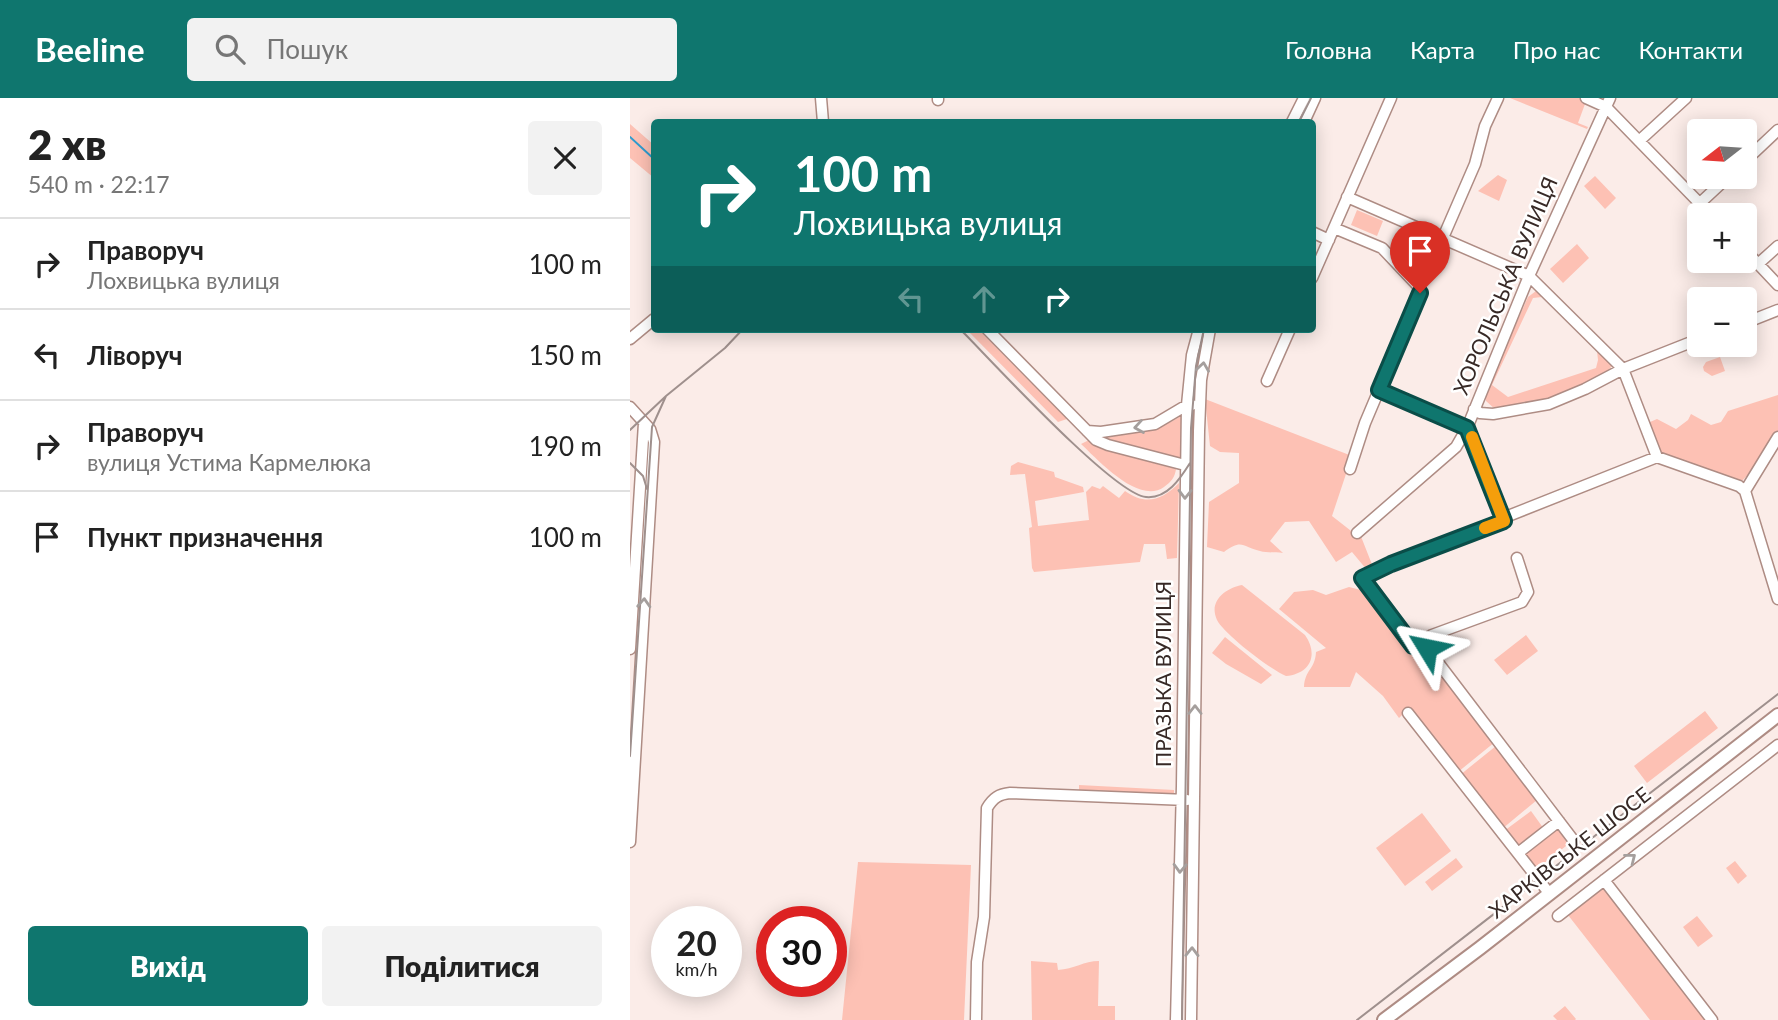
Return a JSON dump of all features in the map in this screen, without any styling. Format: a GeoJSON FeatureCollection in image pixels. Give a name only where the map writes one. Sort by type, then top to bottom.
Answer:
{"type":"FeatureCollection","features":[{"type":"Feature","properties":{"kind":"main road","name":"ХАРКІВСЬКЕ ШОСЕ"},"geometry":{"type":"LineString","coordinates":[[1384,1020],[1778,715]]}},
{"type":"Feature","properties":{"kind":"street"},"geometry":{"type":"LineString","coordinates":[[821,98],[823,119]]}},
{"type":"Feature","properties":{"kind":"street"},"geometry":{"type":"LineString","coordinates":[[1294,119],[1304,98]]}},
{"type":"Feature","properties":{"kind":"street"},"geometry":{"type":"LineString","coordinates":[[1305,119],[1315,98]]}},
{"type":"Feature","properties":{"kind":"street"},"geometry":{"type":"LineString","coordinates":[[1316,269],[1391,98]]}},
{"type":"Feature","properties":{"kind":"street"},"geometry":{"type":"LineString","coordinates":[[1442,240],[1475,164],[1485,126],[1498,98]]}},
{"type":"Feature","properties":{"kind":"street"},"geometry":{"type":"LineString","coordinates":[[1586,98],[1608,103],[1639,141],[1698,203]]}},
{"type":"Feature","properties":{"kind":"street"},"geometry":{"type":"LineString","coordinates":[[1639,141],[1686,98]]}},
{"type":"Feature","properties":{"kind":"street","name":"ХОРОЛЬСЬКА ВУЛИЦЯ"},"geometry":{"type":"LineString","coordinates":[[1357,533],[1449,455],[1467,428],[1529,276],[1608,103]]}},
{"type":"Feature","properties":{"kind":"street"},"geometry":{"type":"LineString","coordinates":[[1757,150],[1778,130]]}},
{"type":"Feature","properties":{"kind":"street"},"geometry":{"type":"LineString","coordinates":[[1700,203],[1715,189]]}},
{"type":"Feature","properties":{"kind":"street"},"geometry":{"type":"LineString","coordinates":[[1347,197],[1529,276],[1623,369],[1657,457]]}},
{"type":"Feature","properties":{"kind":"street"},"geometry":{"type":"LineString","coordinates":[[1334,228],[1382,248],[1419,287],[1420,293],[1379,390],[1350,469]]}},
{"type":"Feature","properties":{"kind":"street"},"geometry":{"type":"LineString","coordinates":[[1316,235],[1329,240]]}},
{"type":"Feature","properties":{"kind":"street"},"geometry":{"type":"LineString","coordinates":[[1778,246],[1758,264],[1778,285]]}},
{"type":"Feature","properties":{"kind":"street"},"geometry":{"type":"LineString","coordinates":[[1757,318],[1778,310]]}},
{"type":"Feature","properties":{"kind":"street"},"geometry":{"type":"LineString","coordinates":[[630,340],[651,322]]}},
{"type":"Feature","properties":{"kind":"street"},"geometry":{"type":"LineString","coordinates":[[991,333],[1096,440],[1185,465]]}},
{"type":"Feature","properties":{"kind":"street","name":"ПРАЗЬКА ВУЛИЦЯ"},"geometry":{"type":"LineString","coordinates":[[1176,1020],[1182,800],[1185,465],[1187,405],[1192,355],[1198,333]]}},
{"type":"Feature","properties":{"kind":"street","name":"ПРАЗЬКА ВУЛИЦЯ"},"geometry":{"type":"LineString","coordinates":[[1191,1020],[1200,405],[1203,360],[1209,333]]}},
{"type":"Feature","properties":{"kind":"street"},"geometry":{"type":"LineString","coordinates":[[1267,381],[1288,333]]}},
{"type":"Feature","properties":{"kind":"street"},"geometry":{"type":"LineString","coordinates":[[1474,409],[1480,413],[1493,414],[1549,404],[1623,369],[1687,345]]}},
{"type":"Feature","properties":{"kind":"street"},"geometry":{"type":"LineString","coordinates":[[1379,390],[1467,428],[1504,520]]}},
{"type":"Feature","properties":{"kind":"street"},"geometry":{"type":"LineString","coordinates":[[1087,431],[1101,432],[1155,424],[1187,405],[1200,405]]}},
{"type":"Feature","properties":{"kind":"street"},"geometry":{"type":"LineString","coordinates":[[630,407],[651,431],[654,442],[630,842]]}},
{"type":"Feature","properties":{"kind":"street"},"geometry":{"type":"LineString","coordinates":[[630,649],[644,423]]}},
{"type":"Feature","properties":{"kind":"street"},"geometry":{"type":"LineString","coordinates":[[1745,491],[1778,437]]}},
{"type":"Feature","properties":{"kind":"street"},"geometry":{"type":"LineString","coordinates":[[1427,648],[1413,646],[1362,578],[1657,457],[1739,486],[1745,491],[1778,599]]}},
{"type":"Feature","properties":{"kind":"street"},"geometry":{"type":"LineString","coordinates":[[1184,559],[1196,558]]}},
{"type":"Feature","properties":{"kind":"street"},"geometry":{"type":"LineString","coordinates":[[1517,558],[1528,592],[1522,602],[1432,635],[1426,639],[1427,648],[1574,841]]}},
{"type":"Feature","properties":{"kind":"street"},"geometry":{"type":"LineString","coordinates":[[1408,713],[1549,893]]}},
{"type":"Feature","properties":{"kind":"street","name":"ХАРКІВСЬКЕ ШОСЕ"},"geometry":{"type":"LineString","coordinates":[[1558,916],[1778,745]]}},
{"type":"Feature","properties":{"kind":"street"},"geometry":{"type":"LineString","coordinates":[[976,1020],[977,962],[984,917],[987,808],[991,801],[1000,794],[1010,793],[1194,800]]}},
{"type":"Feature","properties":{"kind":"street"},"geometry":{"type":"LineString","coordinates":[[1518,853],[1559,821]]}},
{"type":"Feature","properties":{"kind":"street"},"geometry":{"type":"LineString","coordinates":[[1604,880],[1712,1020]]}},
{"type":"Feature","properties":{"kind":"shaded area"},"geometry":{"type":"Polygon","coordinates":[[[1510,98],[1582,98],[1599,109],[1585,104],[1578,123],[1588,127],[1587,129],[1510,98]]]}},
{"type":"Feature","properties":{"kind":"shaded area"},"geometry":{"type":"Polygon","coordinates":[[[630,124],[651,142],[651,176],[630,158],[630,124]]]}},
{"type":"Feature","properties":{"kind":"shaded area"},"geometry":{"type":"Polygon","coordinates":[[[1498,175],[1507,180],[1499,201],[1478,191],[1498,175]]]}},
{"type":"Feature","properties":{"kind":"shaded area"},"geometry":{"type":"Polygon","coordinates":[[[1595,176],[1616,198],[1605,209],[1584,186],[1595,176]]]}},
{"type":"Feature","properties":{"kind":"shaded area"},"geometry":{"type":"Polygon","coordinates":[[[1357,210],[1383,221],[1377,236],[1351,225],[1357,210]]]}},
{"type":"Feature","properties":{"kind":"shaded area"},"geometry":{"type":"Polygon","coordinates":[[[1577,244],[1589,258],[1563,283],[1550,269],[1577,244]]]}},
{"type":"Feature","properties":{"kind":"shaded area"},"geometry":{"type":"Polygon","coordinates":[[[1536,291],[1542,297],[1533,298],[1492,385],[1508,397],[1596,368],[1597,351],[1611,362],[1612,366],[1589,385],[1574,391],[1542,401],[1496,410],[1486,401],[1485,393],[1528,297],[1536,291]]]}},
{"type":"Feature","properties":{"kind":"shaded area"},"geometry":{"type":"Polygon","coordinates":[[[970,333],[982,333],[1067,419],[1058,422],[970,333]]]}},
{"type":"Feature","properties":{"kind":"shaded area"},"geometry":{"type":"Polygon","coordinates":[[[1720,357],[1725,371],[1712,376],[1704,371],[1706,362],[1720,357]]]}},
{"type":"Feature","properties":{"kind":"shaded area"},"geometry":{"type":"Polygon","coordinates":[[[1778,395],[1778,433],[1760,462],[1742,481],[1659,453],[1651,434],[1650,422],[1657,419],[1676,429],[1688,420],[1691,414],[1711,425],[1721,422],[1728,411],[1778,395]]]}},
{"type":"Feature","properties":{"kind":"shaded area"},"geometry":{"type":"Polygon","coordinates":[[[1205,399],[1352,456],[1332,516],[1355,534],[1360,534],[1373,567],[1367,570],[1352,552],[1336,562],[1309,521],[1285,522],[1270,541],[1283,553],[1263,552],[1239,544],[1224,552],[1207,547],[1209,502],[1239,483],[1239,453],[1220,452],[1210,446],[1205,399]]]}},
{"type":"Feature","properties":{"kind":"shaded area"},"geometry":{"type":"Polygon","coordinates":[[[1182,415],[1180,458],[1100,437],[1153,429],[1182,415]]]}},
{"type":"Feature","properties":{"kind":"shaded area"},"geometry":{"type":"Polygon","coordinates":[[[1089,440],[1101,449],[1176,469],[1175,474],[1164,487],[1154,491],[1131,486],[1081,444],[1089,440]]]}},
{"type":"Feature","properties":{"kind":"shaded area"},"geometry":{"type":"Polygon","coordinates":[[[1018,462],[1054,472],[1055,477],[1083,487],[1084,492],[1035,501],[1038,526],[1089,520],[1086,492],[1092,486],[1100,489],[1103,486],[1119,498],[1125,491],[1147,500],[1166,494],[1179,483],[1177,558],[1167,559],[1165,544],[1144,544],[1140,562],[1034,572],[1029,528],[1032,527],[1025,474],[1010,475],[1011,466],[1018,462]]]}},
{"type":"Feature","properties":{"kind":"shaded area"},"geometry":{"type":"Polygon","coordinates":[[[1242,585],[1305,635],[1311,656],[1310,662],[1301,672],[1286,676],[1279,672],[1259,659],[1221,626],[1215,613],[1217,601],[1225,592],[1242,585]]]}},
{"type":"Feature","properties":{"kind":"shaded area"},"geometry":{"type":"Polygon","coordinates":[[[1349,587],[1369,592],[1413,648],[1428,653],[1495,742],[1458,772],[1405,712],[1399,718],[1383,696],[1356,672],[1350,687],[1304,687],[1316,652],[1326,648],[1279,609],[1294,592],[1313,590],[1326,595],[1349,587]]]}},
{"type":"Feature","properties":{"kind":"shaded area"},"geometry":{"type":"Polygon","coordinates":[[[1526,635],[1538,651],[1507,675],[1494,660],[1526,635]]]}},
{"type":"Feature","properties":{"kind":"shaded area"},"geometry":{"type":"Polygon","coordinates":[[[1225,637],[1272,675],[1261,684],[1212,653],[1225,637]]]}},
{"type":"Feature","properties":{"kind":"shaded area"},"geometry":{"type":"Polygon","coordinates":[[[1705,711],[1718,728],[1647,783],[1634,766],[1705,711]]]}},
{"type":"Feature","properties":{"kind":"shaded area"},"geometry":{"type":"Polygon","coordinates":[[[1496,746],[1537,800],[1502,829],[1460,775],[1496,746]]]}},
{"type":"Feature","properties":{"kind":"shaded area"},"geometry":{"type":"Polygon","coordinates":[[[1079,785],[1174,790],[1174,795],[1079,790],[1079,785]]]}},
{"type":"Feature","properties":{"kind":"shaded area"},"geometry":{"type":"Polygon","coordinates":[[[1531,811],[1544,829],[1521,847],[1516,846],[1504,831],[1531,811]]]}},
{"type":"Feature","properties":{"kind":"shaded area"},"geometry":{"type":"Polygon","coordinates":[[[1422,813],[1451,851],[1405,886],[1376,848],[1422,813]]]}},
{"type":"Feature","properties":{"kind":"shaded area"},"geometry":{"type":"Polygon","coordinates":[[[1556,827],[1566,841],[1566,846],[1533,869],[1523,856],[1524,850],[1556,827]]]}},
{"type":"Feature","properties":{"kind":"shaded area"},"geometry":{"type":"Polygon","coordinates":[[[1456,858],[1463,867],[1432,891],[1425,882],[1456,858]]]}},
{"type":"Feature","properties":{"kind":"shaded area"},"geometry":{"type":"Polygon","coordinates":[[[1735,861],[1747,876],[1738,884],[1726,868],[1735,861]]]}},
{"type":"Feature","properties":{"kind":"shaded area"},"geometry":{"type":"Polygon","coordinates":[[[858,862],[971,865],[964,1020],[842,1020],[844,997],[847,997],[847,971],[858,862]]]}},
{"type":"Feature","properties":{"kind":"shaded area"},"geometry":{"type":"Polygon","coordinates":[[[1605,886],[1707,1020],[1650,1020],[1568,915],[1605,886]]]}},
{"type":"Feature","properties":{"kind":"shaded area"},"geometry":{"type":"Polygon","coordinates":[[[1697,916],[1713,936],[1698,947],[1683,927],[1697,916]]]}},
{"type":"Feature","properties":{"kind":"shaded area"},"geometry":{"type":"Polygon","coordinates":[[[1031,961],[1057,963],[1058,970],[1099,961],[1098,1006],[1115,1006],[1115,1020],[1032,1020],[1031,961]]]}},
{"type":"Feature","properties":{"kind":"shaded area"},"geometry":{"type":"Polygon","coordinates":[[[1565,1006],[1575,1020],[1557,1020],[1553,1016],[1565,1006]]]}},
{"type":"Feature","properties":{"kind":"waterway"},"geometry":{"type":"LineString","coordinates":[[630,137],[651,156]]}},
{"type":"Feature","properties":{"kind":"tram line"},"geometry":{"type":"LineString","coordinates":[[1300,119],[1311,98]]}},
{"type":"Feature","properties":{"kind":"tram line"},"geometry":{"type":"LineString","coordinates":[[630,430],[739,333]]}},
{"type":"Feature","properties":{"kind":"tram line"},"geometry":{"type":"LineString","coordinates":[[964,333],[1081,450],[1107,474],[1130,490],[1146,497],[1160,495],[1177,481],[1190,463]]}},
{"type":"Feature","properties":{"kind":"tram line"},"geometry":{"type":"LineString","coordinates":[[1182,1020],[1191,428],[1196,366],[1203,333]]}},
{"type":"Feature","properties":{"kind":"tram line"},"geometry":{"type":"LineString","coordinates":[[630,756],[652,427],[666,396]]}},
{"type":"Feature","properties":{"kind":"tram line"},"geometry":{"type":"LineString","coordinates":[[630,463],[643,476],[647,489]]}},
{"type":"Feature","properties":{"kind":"tram line"},"geometry":{"type":"LineString","coordinates":[[1357,1020],[1778,694]]}},
{"type":"Feature","properties":{"kind":"slow traffic"},"geometry":{"type":"LineString","coordinates":[[1472,437],[1504,521],[1485,528]]}},
{"type":"Feature","properties":{"kind":"route"},"geometry":{"type":"LineString","coordinates":[[1420,293],[1379,390],[1467,428],[1504,521],[1391,564],[1362,578],[1413,646],[1427,648]]}}]}
